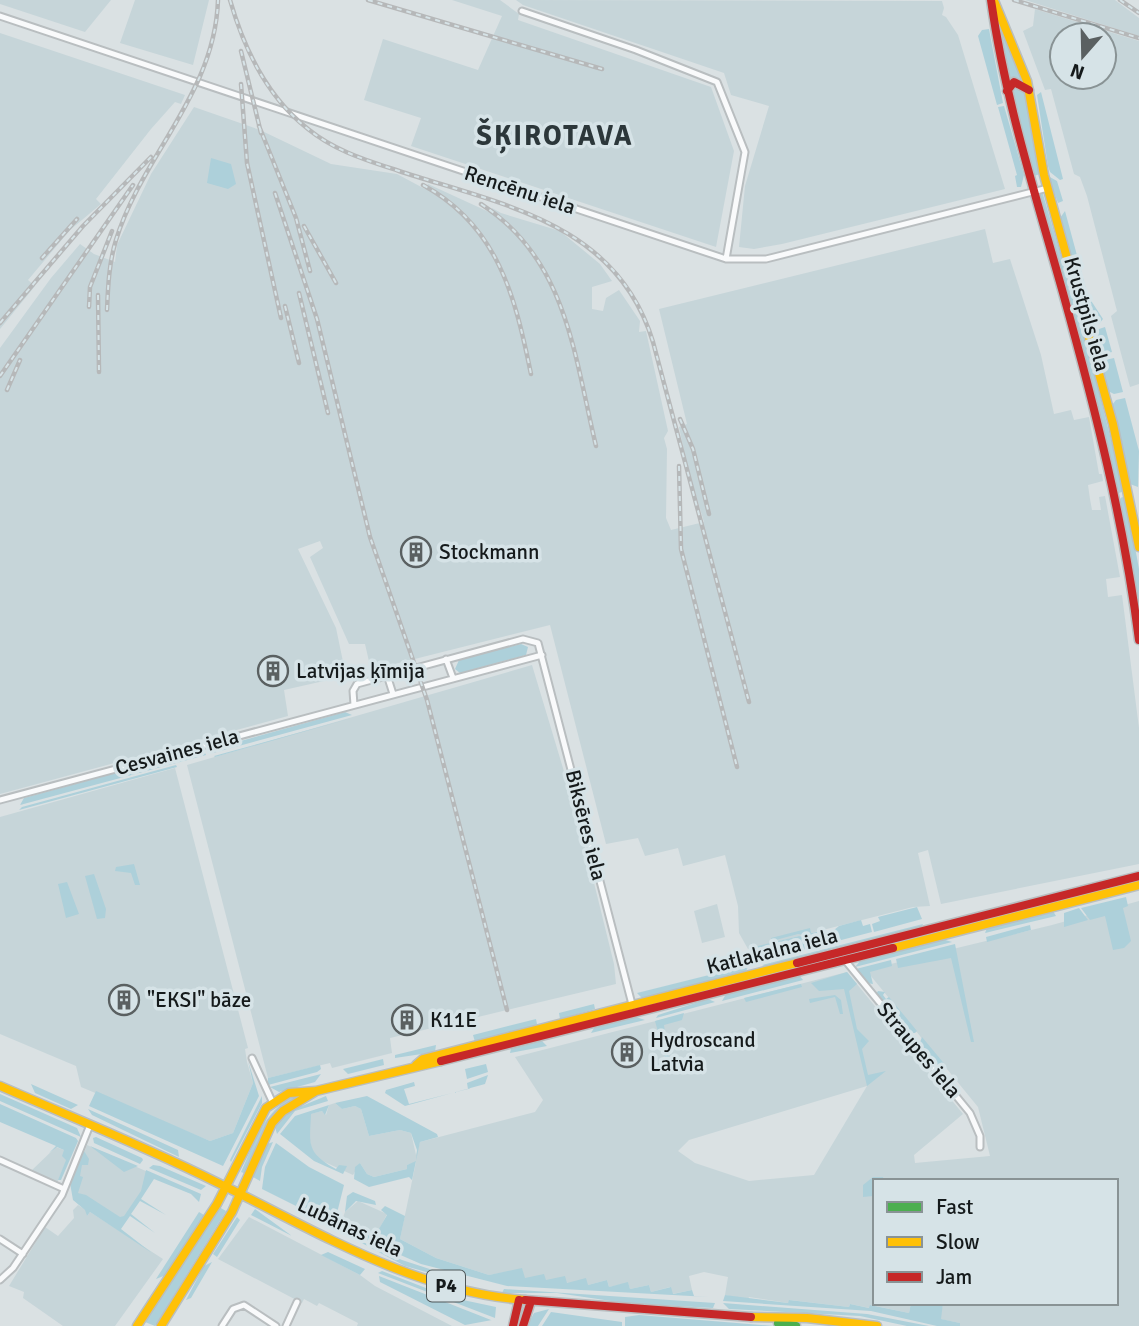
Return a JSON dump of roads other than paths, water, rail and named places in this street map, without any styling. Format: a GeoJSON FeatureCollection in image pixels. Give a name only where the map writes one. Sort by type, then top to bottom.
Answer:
{"type":"FeatureCollection","features":[{"type":"Feature","properties":{"kind":"main road","name":"Krustpils iela"},"geometry":{"type":"LineString","coordinates":[[992,0],[1029,90],[1048,188],[1113,424],[1137,525],[1139,547]]}},
{"type":"Feature","properties":{"kind":"main road","name":"Krustpils iela"},"geometry":{"type":"LineString","coordinates":[[992,0],[1007,91],[1107,452],[1133,581],[1139,640]]}},
{"type":"Feature","properties":{"kind":"main road"},"geometry":{"type":"LineString","coordinates":[[1007,91],[1014,82],[1029,90]]}},
{"type":"Feature","properties":{"kind":"main road","name":"Katlakalna iela"},"geometry":{"type":"LineString","coordinates":[[634,1010],[1139,876]]}},
{"type":"Feature","properties":{"kind":"main road","name":"Katlakalna iela"},"geometry":{"type":"LineString","coordinates":[[161,1326],[241,1194],[277,1116],[316,1091],[416,1065],[423,1059],[844,959],[897,942],[1139,885]]}},
{"type":"Feature","properties":{"kind":"main road","name":"Lubānas iela"},"geometry":{"type":"LineString","coordinates":[[0,1086],[226,1187],[345,1246],[423,1279],[464,1292],[531,1301],[751,1317],[807,1318],[877,1326]]}},
{"type":"Feature","properties":{"kind":"main road","name":"Katlakalna iela"},"geometry":{"type":"LineString","coordinates":[[272,1101],[304,1089],[316,1091]]}},
{"type":"Feature","properties":{"kind":"main road"},"geometry":{"type":"LineString","coordinates":[[137,1326],[226,1187],[272,1101]]}},
{"type":"Feature","properties":{"kind":"main road"},"geometry":{"type":"LineString","coordinates":[[513,1326],[519,1300]]}},
{"type":"Feature","properties":{"kind":"main road"},"geometry":{"type":"LineString","coordinates":[[523,1326],[531,1301]]}},
{"type":"Feature","properties":{"kind":"main road","name":"Lubānas iela"},"geometry":{"type":"LineString","coordinates":[[751,1317],[796,1326]]}},
{"type":"Feature","properties":{"kind":"street"},"geometry":{"type":"LineString","coordinates":[[522,11],[717,82],[745,152],[726,258]]}},
{"type":"Feature","properties":{"kind":"street","name":"Rencēnu iela"},"geometry":{"type":"LineString","coordinates":[[0,16],[726,258],[766,259],[1048,188]]}},
{"type":"Feature","properties":{"kind":"street","name":"Biksēres iela"},"geometry":{"type":"LineString","coordinates":[[446,659],[523,639],[538,643],[634,1010]]}},
{"type":"Feature","properties":{"kind":"street","name":"Cesvaines iela"},"geometry":{"type":"LineString","coordinates":[[0,800],[542,655]]}},
{"type":"Feature","properties":{"kind":"street"},"geometry":{"type":"LineString","coordinates":[[354,705],[354,686],[387,675],[446,659],[453,678]]}},
{"type":"Feature","properties":{"kind":"street"},"geometry":{"type":"LineString","coordinates":[[387,675],[393,695]]}},
{"type":"Feature","properties":{"kind":"street","name":"Straupes iela"},"geometry":{"type":"LineString","coordinates":[[844,959],[970,1113],[980,1136],[980,1147]]}},
{"type":"Feature","properties":{"kind":"street"},"geometry":{"type":"LineString","coordinates":[[252,1058],[272,1101]]}},
{"type":"Feature","properties":{"kind":"street"},"geometry":{"type":"LineString","coordinates":[[0,1280],[7,1276],[23,1254],[64,1189],[90,1125]]}},
{"type":"Feature","properties":{"kind":"street"},"geometry":{"type":"LineString","coordinates":[[0,1160],[64,1189]]}},
{"type":"Feature","properties":{"kind":"street"},"geometry":{"type":"LineString","coordinates":[[0,1239],[23,1254]]}},
{"type":"Feature","properties":{"kind":"street"},"geometry":{"type":"LineString","coordinates":[[286,1326],[297,1302]]}},
{"type":"Feature","properties":{"kind":"street"},"geometry":{"type":"LineString","coordinates":[[222,1326],[233,1309],[244,1305],[276,1326]]}},
{"type":"Feature","properties":{"kind":"railway"},"geometry":{"type":"LineString","coordinates":[[107,310],[110,266],[116,240],[142,180],[176,123],[204,65],[214,34],[218,0]]}},
{"type":"Feature","properties":{"kind":"railway"},"geometry":{"type":"LineString","coordinates":[[230,0],[250,54],[269,87],[293,116],[318,137],[363,159],[478,195],[552,225],[584,245],[613,270],[636,302],[653,342],[749,702]]}},
{"type":"Feature","properties":{"kind":"railway"},"geometry":{"type":"LineString","coordinates":[[368,0],[602,69]]}},
{"type":"Feature","properties":{"kind":"railway"},"geometry":{"type":"LineString","coordinates":[[1014,0],[1139,38]]}},
{"type":"Feature","properties":{"kind":"railway"},"geometry":{"type":"LineString","coordinates":[[1120,0],[1139,13]]}},
{"type":"Feature","properties":{"kind":"railway"},"geometry":{"type":"LineString","coordinates":[[241,51],[261,133]]}},
{"type":"Feature","properties":{"kind":"railway"},"geometry":{"type":"LineString","coordinates":[[241,84],[247,163],[281,318]]}},
{"type":"Feature","properties":{"kind":"railway"},"geometry":{"type":"LineString","coordinates":[[259,126],[296,218],[310,271]]}},
{"type":"Feature","properties":{"kind":"railway"},"geometry":{"type":"LineString","coordinates":[[0,323],[83,226],[151,157]]}},
{"type":"Feature","properties":{"kind":"railway"},"geometry":{"type":"LineString","coordinates":[[0,376],[133,185]]}},
{"type":"Feature","properties":{"kind":"railway"},"geometry":{"type":"LineString","coordinates":[[423,185],[449,202],[486,242],[510,291],[531,374]]}},
{"type":"Feature","properties":{"kind":"railway"},"geometry":{"type":"LineString","coordinates":[[275,193],[317,319],[370,537],[427,700],[507,1010]]}},
{"type":"Feature","properties":{"kind":"railway"},"geometry":{"type":"LineString","coordinates":[[481,204],[510,226],[532,252],[549,281],[573,344],[596,446]]}},
{"type":"Feature","properties":{"kind":"railway"},"geometry":{"type":"LineString","coordinates":[[42,258],[77,219]]}},
{"type":"Feature","properties":{"kind":"railway"},"geometry":{"type":"LineString","coordinates":[[304,226],[336,283]]}},
{"type":"Feature","properties":{"kind":"railway"},"geometry":{"type":"LineString","coordinates":[[89,307],[90,287],[112,231]]}},
{"type":"Feature","properties":{"kind":"railway"},"geometry":{"type":"LineString","coordinates":[[299,293],[328,413]]}},
{"type":"Feature","properties":{"kind":"railway"},"geometry":{"type":"LineString","coordinates":[[98,295],[99,372]]}},
{"type":"Feature","properties":{"kind":"railway"},"geometry":{"type":"LineString","coordinates":[[285,306],[299,363]]}},
{"type":"Feature","properties":{"kind":"railway"},"geometry":{"type":"LineString","coordinates":[[7,390],[20,360]]}},
{"type":"Feature","properties":{"kind":"railway"},"geometry":{"type":"LineString","coordinates":[[680,419],[693,449],[709,514]]}},
{"type":"Feature","properties":{"kind":"railway"},"geometry":{"type":"LineString","coordinates":[[679,466],[681,549],[737,767]]}},
{"type":"Feature","properties":{"kind":"place","name":"Stockmann"},"geometry":{"type":"Point","coordinates":[416,552]}},
{"type":"Feature","properties":{"kind":"place","name":"Latvijas ķīmija"},"geometry":{"type":"Point","coordinates":[273,671]}},
{"type":"Feature","properties":{"kind":"place","name":"\"EKSI\" bāze"},"geometry":{"type":"Point","coordinates":[124,1000]}},
{"type":"Feature","properties":{"kind":"place","name":"K11E"},"geometry":{"type":"Point","coordinates":[407,1020]}},
{"type":"Feature","properties":{"kind":"place","name":"Hydroscand Latvia"},"geometry":{"type":"Point","coordinates":[627,1052]}},
{"type":"Feature","properties":{"kind":"district","name":"ŠĶIROTAVA"},"geometry":{"type":"Point","coordinates":[555,136]}}]}
